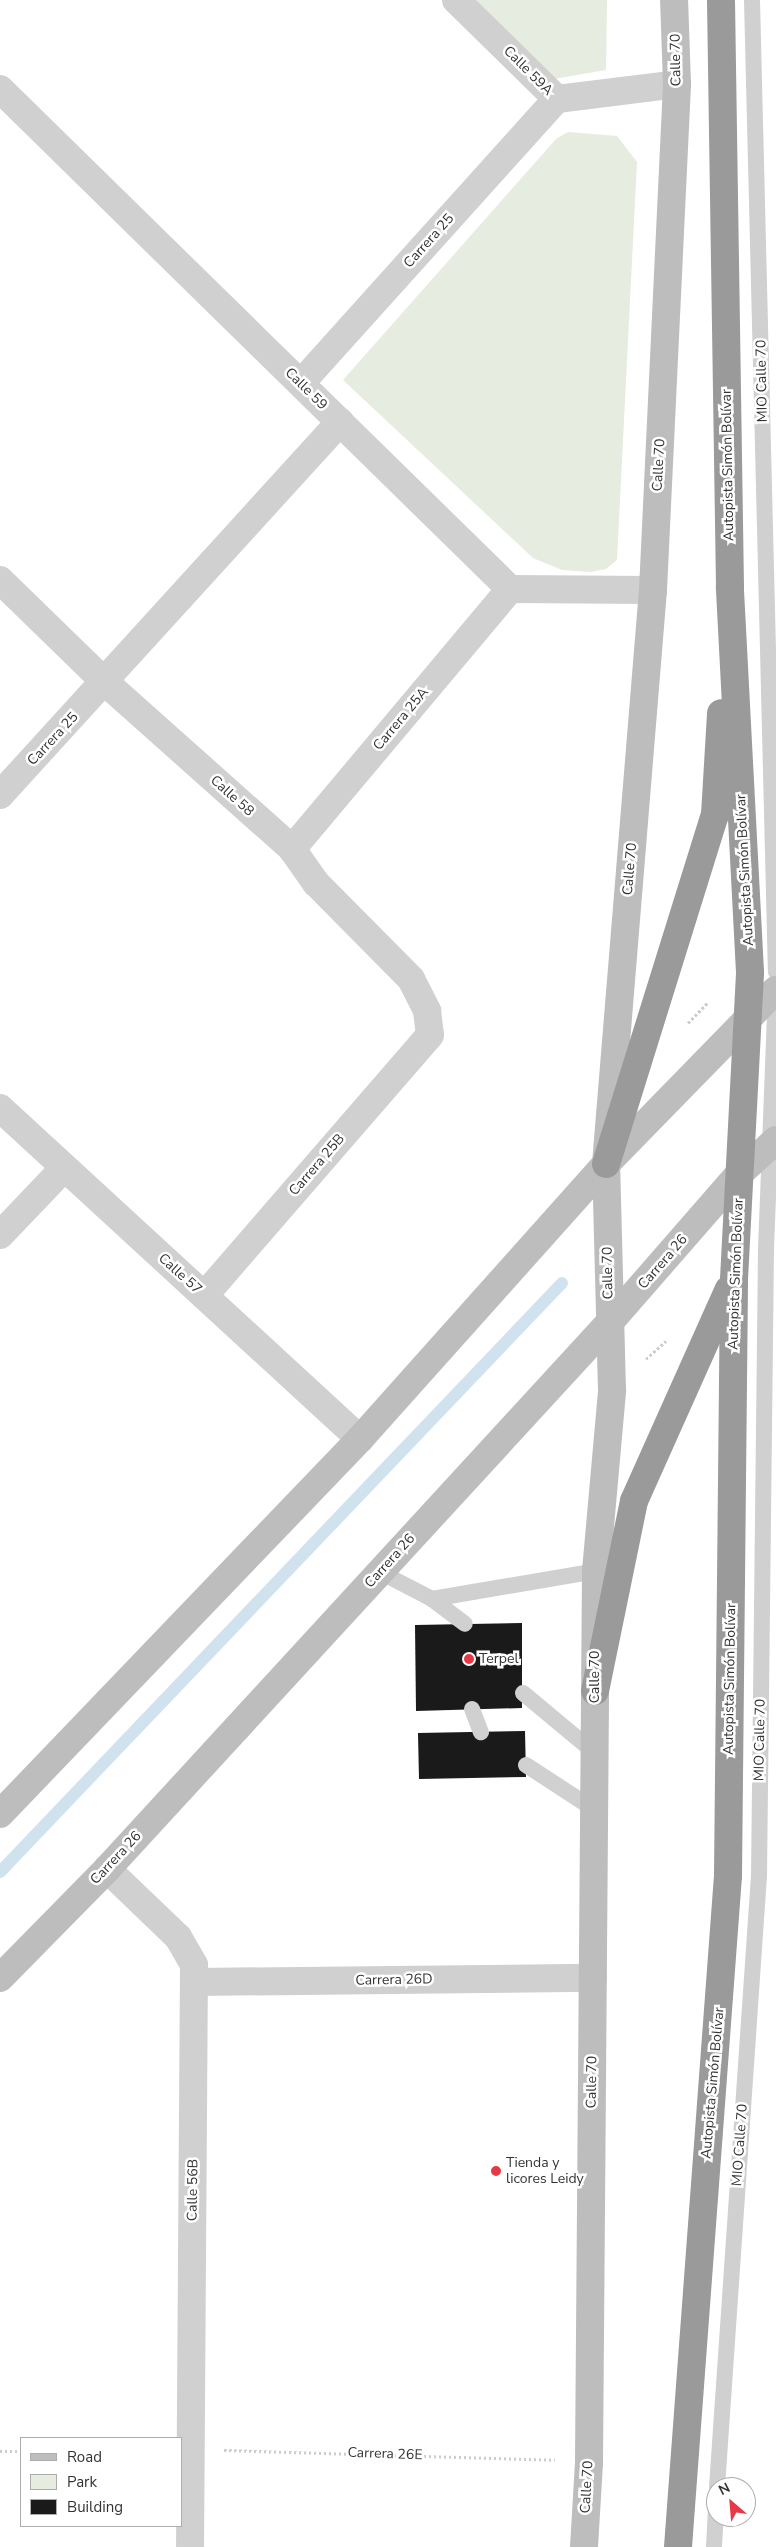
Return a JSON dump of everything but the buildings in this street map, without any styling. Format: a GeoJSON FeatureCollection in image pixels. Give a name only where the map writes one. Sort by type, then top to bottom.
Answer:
{"type":"FeatureCollection","features":[{"type":"Feature","properties":{"kind":"highway","name":"Autopista Simón Bolívar"},"geometry":{"type":"LineString","coordinates":[[678,2547],[728,1876],[734,1278],[750,972],[730,587],[721,0]]}},
{"type":"Feature","properties":{"kind":"highway"},"geometry":{"type":"LineString","coordinates":[[606,1164],[715,815],[730,587]]}},
{"type":"Feature","properties":{"kind":"highway"},"geometry":{"type":"LineString","coordinates":[[595,1691],[634,1501],[734,1278]]}},
{"type":"Feature","properties":{"kind":"street","name":"Calle 59A"},"geometry":{"type":"LineString","coordinates":[[456,0],[557,99],[677,84]]}},
{"type":"Feature","properties":{"kind":"street","name":"Calle 70"},"geometry":{"type":"LineString","coordinates":[[584,2547],[589,2462],[596,1571],[612,1390],[606,1164],[653,590],[677,84],[674,0]]}},
{"type":"Feature","properties":{"kind":"street","name":"Calle 59"},"geometry":{"type":"LineString","coordinates":[[3,99],[301,384],[510,589]]}},
{"type":"Feature","properties":{"kind":"street","name":"Carrera 25"},"geometry":{"type":"LineString","coordinates":[[301,384],[557,99]]}},
{"type":"Feature","properties":{"kind":"street","name":"Carrera 25"},"geometry":{"type":"LineString","coordinates":[[0,795],[106,683],[340,422]]}},
{"type":"Feature","properties":{"kind":"street","name":"Calle 58"},"geometry":{"type":"LineString","coordinates":[[0,580],[106,683],[292,849],[316,883],[411,979],[427,1011],[430,1035]]}},
{"type":"Feature","properties":{"kind":"street"},"geometry":{"type":"LineString","coordinates":[[510,589],[653,590]]}},
{"type":"Feature","properties":{"kind":"street","name":"Carrera 25A"},"geometry":{"type":"LineString","coordinates":[[292,849],[510,589]]}},
{"type":"Feature","properties":{"kind":"street"},"geometry":{"type":"LineString","coordinates":[[0,1814],[360,1439],[606,1164],[776,991]]}},
{"type":"Feature","properties":{"kind":"street","name":"Carrera 25B"},"geometry":{"type":"LineString","coordinates":[[204,1296],[430,1035]]}},
{"type":"Feature","properties":{"kind":"street","name":"Calle 57"},"geometry":{"type":"LineString","coordinates":[[0,1108],[360,1439]]}},
{"type":"Feature","properties":{"kind":"street","name":"Carrera 26"},"geometry":{"type":"LineString","coordinates":[[0,1978],[106,1869],[609,1324],[740,1173],[773,1143]]}},
{"type":"Feature","properties":{"kind":"street"},"geometry":{"type":"LineString","coordinates":[[0,1235],[64,1168]]}},
{"type":"Feature","properties":{"kind":"street","name":"Calle 56B"},"geometry":{"type":"LineString","coordinates":[[106,1869],[184,1945],[194,1965],[190,2547]]}},
{"type":"Feature","properties":{"kind":"street","name":"Carrera 26D"},"geometry":{"type":"LineString","coordinates":[[195,1982],[593,1978]]}},
{"type":"Feature","properties":{"kind":"lane","name":"MIO Calle 70"},"geometry":{"type":"LineString","coordinates":[[752,0],[776,972]]}},
{"type":"Feature","properties":{"kind":"lane","name":"MIO Calle 70"},"geometry":{"type":"LineString","coordinates":[[718,2477],[759,1876],[776,991]]}},
{"type":"Feature","properties":{"kind":"lane"},"geometry":{"type":"LineString","coordinates":[[432,1598],[596,1571]]}},
{"type":"Feature","properties":{"kind":"lane"},"geometry":{"type":"LineString","coordinates":[[380,1572],[432,1598],[465,1624]]}},
{"type":"Feature","properties":{"kind":"lane"},"geometry":{"type":"LineString","coordinates":[[523,1692],[595,1753]]}},
{"type":"Feature","properties":{"kind":"lane"},"geometry":{"type":"LineString","coordinates":[[472,1709],[481,1732]]}},
{"type":"Feature","properties":{"kind":"lane"},"geometry":{"type":"LineString","coordinates":[[526,1765],[595,1810]]}},
{"type":"Feature","properties":{"kind":"lane"},"geometry":{"type":"LineString","coordinates":[[714,2547],[715,2527]]}},
{"type":"Feature","properties":{"kind":"path"},"geometry":{"type":"LineString","coordinates":[[644,1361],[673,1334]]}},
{"type":"Feature","properties":{"kind":"path","name":"Carrera 26E"},"geometry":{"type":"LineString","coordinates":[[191,2449],[589,2462]]}},
{"type":"Feature","properties":{"kind":"path"},"geometry":{"type":"LineString","coordinates":[[0,2451],[20,2451]]}},
{"type":"Feature","properties":{"kind":"green space"},"geometry":{"type":"Polygon","coordinates":[[[462,0],[607,0],[606,70],[542,81],[462,0]]]}},
{"type":"Feature","properties":{"kind":"green space"},"geometry":{"type":"Polygon","coordinates":[[[568,132],[617,136],[637,162],[617,560],[606,569],[591,572],[562,570],[533,558],[343,380],[556,139],[568,132]]]}},
{"type":"Feature","properties":{"kind":"waterway"},"geometry":{"type":"LineString","coordinates":[[0,1872],[562,1283]]}},
{"type":"Feature","properties":{"kind":"place","name":"Terpel"},"geometry":{"type":"Point","coordinates":[469,1659]}},
{"type":"Feature","properties":{"kind":"place","name":"Tienda y licores Leidy"},"geometry":{"type":"Point","coordinates":[496,2171]}}]}
